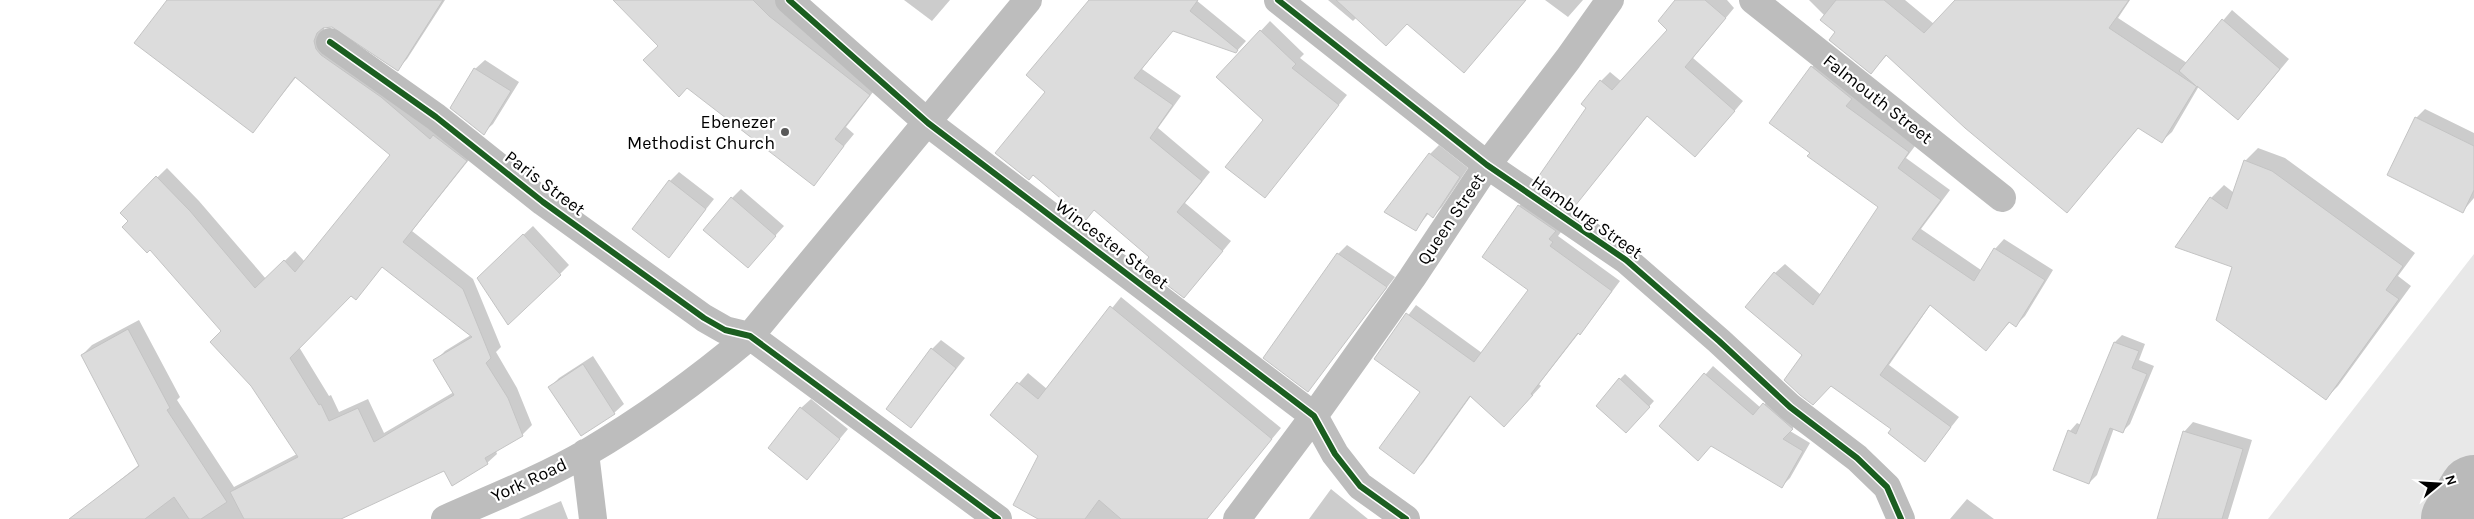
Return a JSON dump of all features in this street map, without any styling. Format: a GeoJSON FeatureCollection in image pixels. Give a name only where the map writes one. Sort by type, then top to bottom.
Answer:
{"type":"FeatureCollection","features":[{"type":"Feature","properties":{"kind":"street","name":"Wincester Street"},"geometry":{"type":"LineString","coordinates":[[789,0],[928,123],[1314,416],[1336,454],[1360,486],[1406,519]]}},
{"type":"Feature","properties":{"kind":"street","name":"York Road"},"geometry":{"type":"LineString","coordinates":[[444,519],[522,485],[585,453],[650,412],[701,376],[750,336],[1028,0]]}},
{"type":"Feature","properties":{"kind":"street","name":"Hamburg Street"},"geometry":{"type":"LineString","coordinates":[[1278,0],[1487,165],[1626,260],[1719,341],[1790,407],[1857,458],[1887,487],[1901,519]]}},
{"type":"Feature","properties":{"kind":"street","name":"Queen Street"},"geometry":{"type":"LineString","coordinates":[[1237,519],[1314,416],[1412,278],[1487,165],[1568,59],[1610,0]]}},
{"type":"Feature","properties":{"kind":"street","name":"Falmouth Street"},"geometry":{"type":"LineString","coordinates":[[1753,0],[2002,198]]}},
{"type":"Feature","properties":{"kind":"street","name":"Paris Street"},"geometry":{"type":"LineString","coordinates":[[330,42],[436,117],[543,202],[704,318],[725,330],[750,336]]}},
{"type":"Feature","properties":{"kind":"street"},"geometry":{"type":"LineString","coordinates":[[750,336],[998,519]]}},
{"type":"Feature","properties":{"kind":"street"},"geometry":{"type":"LineString","coordinates":[[585,453],[593,519]]}},
{"type":"Feature","properties":{"kind":"shaded area"},"geometry":{"type":"Polygon","coordinates":[[[2474,254],[2474,519],[2268,519],[2474,254]]]}},
{"type":"Feature","properties":{"kind":"building"},"geometry":{"type":"Polygon","coordinates":[[[167,0],[443,0],[398,71],[332,27],[323,28],[317,33],[314,41],[316,49],[321,55],[381,97],[430,139],[433,135],[467,161],[403,242],[463,289],[491,358],[486,363],[508,398],[523,436],[485,458],[488,464],[452,486],[444,471],[341,519],[244,519],[230,492],[298,457],[251,386],[210,342],[221,331],[150,250],[147,253],[122,227],[128,221],[120,213],[156,176],[190,211],[255,288],[284,260],[295,272],[390,155],[295,77],[253,133],[134,43],[167,0]],[[382,267],[356,300],[351,296],[290,358],[319,405],[321,404],[329,421],[358,408],[374,442],[454,395],[433,360],[472,337],[382,267]]]}},
{"type":"Feature","properties":{"kind":"building"},"geometry":{"type":"Polygon","coordinates":[[[613,0],[753,0],[769,16],[870,95],[835,139],[844,146],[814,186],[687,88],[679,97],[643,60],[658,46],[613,0]]]}},
{"type":"Feature","properties":{"kind":"building"},"geometry":{"type":"Polygon","coordinates":[[[1089,0],[1198,0],[1190,11],[1238,50],[1236,53],[1173,31],[1134,78],[1173,105],[1150,138],[1202,181],[1177,212],[1223,251],[1184,298],[1142,266],[1149,257],[1094,210],[1086,220],[1033,175],[1029,180],[995,153],[1045,92],[1026,75],[1089,0]]]}},
{"type":"Feature","properties":{"kind":"building"},"geometry":{"type":"Polygon","coordinates":[[[1336,0],[1526,0],[1464,73],[1407,24],[1386,46],[1336,0]]]}},
{"type":"Feature","properties":{"kind":"building"},"geometry":{"type":"Polygon","coordinates":[[[1675,0],[1705,0],[1726,18],[1685,67],[1735,111],[1695,157],[1647,116],[1575,206],[1536,180],[1586,108],[1581,104],[1600,80],[1612,90],[1667,30],[1658,21],[1675,0]]]}},
{"type":"Feature","properties":{"kind":"building"},"geometry":{"type":"Polygon","coordinates":[[[1836,0],[1884,0],[1924,33],[1955,0],[2129,0],[2109,28],[2196,86],[2179,71],[2222,19],[2280,69],[2238,120],[2197,86],[2162,143],[2138,128],[2067,213],[1965,128],[1886,55],[1871,74],[1829,40],[1835,32],[1820,20],[1836,0]]]}},
{"type":"Feature","properties":{"kind":"building"},"geometry":{"type":"Polygon","coordinates":[[[1260,30],[1296,64],[1292,68],[1339,105],[1265,198],[1225,167],[1263,120],[1216,77],[1260,30]]]}},
{"type":"Feature","properties":{"kind":"building"},"geometry":{"type":"Polygon","coordinates":[[[1811,66],[1852,99],[1846,106],[1909,152],[1898,168],[1941,200],[1912,239],[1974,281],[1994,248],[2045,280],[2016,327],[2009,322],[1986,351],[1930,305],[1880,375],[1951,427],[1925,462],[1888,433],[1891,429],[1831,386],[1813,405],[1800,395],[1784,380],[1802,355],[1745,307],[1774,272],[1813,305],[1878,207],[1807,156],[1810,153],[1769,123],[1811,66]]]}},
{"type":"Feature","properties":{"kind":"building"},"geometry":{"type":"Polygon","coordinates":[[[474,68],[511,91],[484,135],[450,108],[474,68]]]}},
{"type":"Feature","properties":{"kind":"building"},"geometry":{"type":"Polygon","coordinates":[[[2415,117],[2474,146],[2474,190],[2463,213],[2387,175],[2415,117]]]}},
{"type":"Feature","properties":{"kind":"building"},"geometry":{"type":"Polygon","coordinates":[[[1429,153],[1460,177],[1433,218],[1427,213],[1416,231],[1384,212],[1429,153]]]}},
{"type":"Feature","properties":{"kind":"building"},"geometry":{"type":"Polygon","coordinates":[[[2244,160],[2272,171],[2403,266],[2386,290],[2399,299],[2326,400],[2216,320],[2232,267],[2175,247],[2210,197],[2227,209],[2244,160]]]}},
{"type":"Feature","properties":{"kind":"building"},"geometry":{"type":"Polygon","coordinates":[[[669,180],[706,209],[669,258],[632,229],[669,180]]]}},
{"type":"Feature","properties":{"kind":"building"},"geometry":{"type":"Polygon","coordinates":[[[731,197],[776,236],[748,268],[703,230],[731,197]]]}},
{"type":"Feature","properties":{"kind":"building"},"geometry":{"type":"Polygon","coordinates":[[[1518,205],[1556,231],[1549,239],[1553,242],[1550,246],[1612,291],[1580,335],[1578,333],[1531,394],[1533,395],[1504,427],[1470,396],[1414,474],[1379,448],[1420,392],[1374,359],[1406,313],[1474,362],[1528,290],[1482,257],[1518,205]]]}},
{"type":"Feature","properties":{"kind":"building"},"geometry":{"type":"Polygon","coordinates":[[[523,234],[561,275],[508,325],[477,278],[523,234]]]}},
{"type":"Feature","properties":{"kind":"building"},"geometry":{"type":"Polygon","coordinates":[[[1337,253],[1387,287],[1308,392],[1263,358],[1337,253]]]}},
{"type":"Feature","properties":{"kind":"building"},"geometry":{"type":"Polygon","coordinates":[[[1110,306],[1272,439],[1207,519],[1121,519],[1099,500],[1085,519],[1038,519],[1013,505],[1038,456],[990,415],[1017,382],[1038,399],[1110,306]]]}},
{"type":"Feature","properties":{"kind":"building"},"geometry":{"type":"Polygon","coordinates":[[[128,329],[170,408],[167,410],[227,502],[201,519],[189,519],[174,497],[145,519],[69,519],[139,466],[81,355],[128,329]]]}},
{"type":"Feature","properties":{"kind":"building"},"geometry":{"type":"Polygon","coordinates":[[[2114,342],[2139,351],[2132,368],[2147,374],[2123,433],[2110,428],[2089,484],[2053,470],[2068,430],[2076,434],[2114,342]]]}},
{"type":"Feature","properties":{"kind":"building"},"geometry":{"type":"Polygon","coordinates":[[[931,348],[956,368],[911,428],[886,409],[931,348]]]}},
{"type":"Feature","properties":{"kind":"building"},"geometry":{"type":"Polygon","coordinates":[[[583,364],[615,414],[581,436],[548,387],[583,364]]]}},
{"type":"Feature","properties":{"kind":"building"},"geometry":{"type":"Polygon","coordinates":[[[1704,373],[1753,415],[1763,403],[1793,429],[1783,439],[1803,451],[1782,488],[1711,446],[1698,461],[1659,426],[1704,373]]]}},
{"type":"Feature","properties":{"kind":"building"},"geometry":{"type":"Polygon","coordinates":[[[1619,378],[1650,407],[1626,433],[1596,406],[1619,378]]]}},
{"type":"Feature","properties":{"kind":"building"},"geometry":{"type":"Polygon","coordinates":[[[800,407],[840,439],[807,480],[768,448],[800,407]]]}},
{"type":"Feature","properties":{"kind":"building"},"geometry":{"type":"Polygon","coordinates":[[[2183,431],[2243,449],[2222,519],[2157,519],[2183,431]]]}},
{"type":"Feature","properties":{"kind":"waterway"},"geometry":{"type":"LineString","coordinates":[[2456,519],[2474,490]]}},
{"type":"Feature","properties":{"kind":"cycle path"},"geometry":{"type":"LineString","coordinates":[[789,0],[928,123],[1314,416],[1335,454],[1360,486],[1406,519]]}},
{"type":"Feature","properties":{"kind":"cycle path"},"geometry":{"type":"LineString","coordinates":[[1278,0],[1487,165],[1626,260],[1719,341],[1790,407],[1857,458],[1887,487],[1901,519]]}},
{"type":"Feature","properties":{"kind":"cycle path"},"geometry":{"type":"LineString","coordinates":[[330,42],[436,117],[543,202],[704,318],[725,330],[750,336],[998,519]]}},
{"type":"Feature","properties":{"kind":"place","name":"Ebenezer Methodist Church"},"geometry":{"type":"Point","coordinates":[785,132]}}]}
